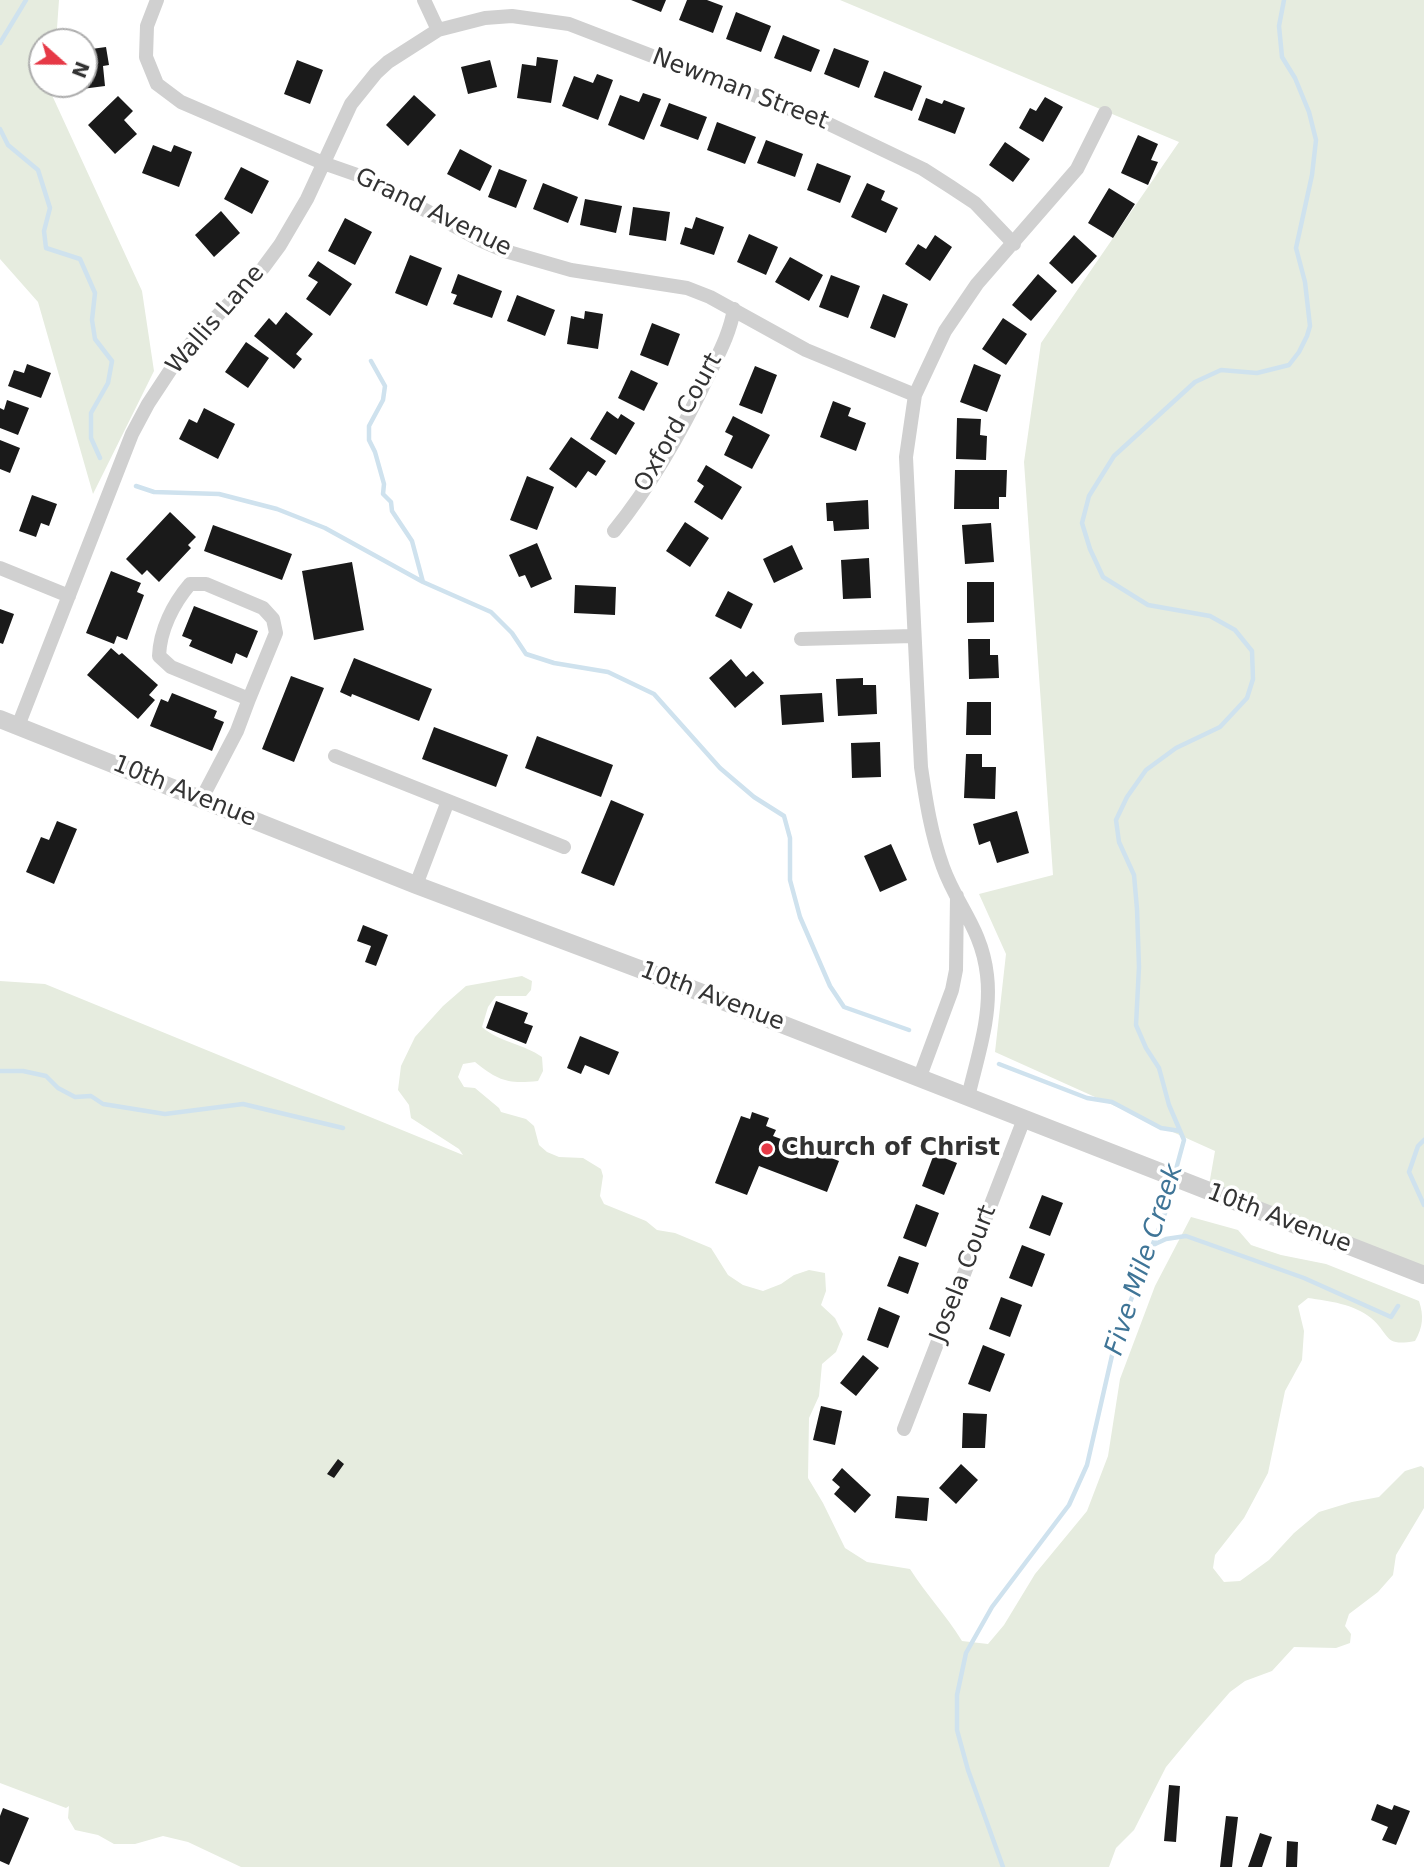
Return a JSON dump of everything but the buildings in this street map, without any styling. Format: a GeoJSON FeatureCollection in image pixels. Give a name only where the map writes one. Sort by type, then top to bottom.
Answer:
{"type":"FeatureCollection","features":[{"type":"Feature","properties":{"kind":"street","name":"Grand Avenue"},"geometry":{"type":"LineString","coordinates":[[157,0],[148,26],[146,57],[157,84],[181,102],[323,163],[366,178],[505,251],[571,270],[687,288],[734,309],[806,350],[915,394]]}},
{"type":"Feature","properties":{"kind":"street"},"geometry":{"type":"LineString","coordinates":[[425,0],[438,30]]}},
{"type":"Feature","properties":{"kind":"street","name":"Newman Street"},"geometry":{"type":"LineString","coordinates":[[438,30],[485,18],[512,16],[569,24],[829,124],[923,169],[975,203],[1014,244]]}},
{"type":"Feature","properties":{"kind":"street","name":"Wallis Lane"},"geometry":{"type":"LineString","coordinates":[[18,726],[132,434],[148,404],[184,352],[263,268],[280,245],[307,199],[351,104],[376,72],[438,30]]}},
{"type":"Feature","properties":{"kind":"street"},"geometry":{"type":"LineString","coordinates":[[968,1097],[985,1025],[988,977],[981,942],[943,869],[927,812],[921,767],[913,636],[906,457],[915,394],[945,331],[977,284],[1077,169],[1105,113]]}},
{"type":"Feature","properties":{"kind":"street","name":"Oxford Court"},"geometry":{"type":"LineString","coordinates":[[614,531],[631,509],[690,413],[732,324],[734,309]]}},
{"type":"Feature","properties":{"kind":"street"},"geometry":{"type":"LineString","coordinates":[[0,568],[69,596]]}},
{"type":"Feature","properties":{"kind":"street"},"geometry":{"type":"LineString","coordinates":[[202,798],[237,731],[276,633],[273,619],[263,608],[206,584],[190,584],[177,599],[159,640],[159,656],[171,667],[248,699]]}},
{"type":"Feature","properties":{"kind":"street"},"geometry":{"type":"LineString","coordinates":[[801,639],[913,636]]}},
{"type":"Feature","properties":{"kind":"street","name":"10th Avenue"},"geometry":{"type":"LineString","coordinates":[[0,719],[416,885],[674,982],[1424,1275]]}},
{"type":"Feature","properties":{"kind":"street"},"geometry":{"type":"LineString","coordinates":[[335,756],[564,847]]}},
{"type":"Feature","properties":{"kind":"street"},"geometry":{"type":"LineString","coordinates":[[416,885],[448,801]]}},
{"type":"Feature","properties":{"kind":"street"},"geometry":{"type":"LineString","coordinates":[[919,1079],[952,990],[956,970],[957,895]]}},
{"type":"Feature","properties":{"kind":"street","name":"Josela Court"},"geometry":{"type":"LineString","coordinates":[[904,1429],[1024,1119]]}},
{"type":"Feature","properties":{"kind":"shaded area"},"geometry":{"type":"Polygon","coordinates":[[[0,0],[59,0],[57,28],[28,28],[28,98],[53,98],[142,291],[154,371],[93,494],[38,302],[0,259],[0,0]]]}},
{"type":"Feature","properties":{"kind":"shaded area"},"geometry":{"type":"Polygon","coordinates":[[[840,0],[1424,0],[1424,1275],[1208,1191],[1215,1151],[995,1052],[1006,954],[979,894],[1053,875],[1024,462],[1041,343],[1179,142],[840,0]]]}},
{"type":"Feature","properties":{"kind":"shaded area"},"geometry":{"type":"Polygon","coordinates":[[[522,976],[532,981],[531,990],[526,996],[496,996],[488,1007],[482,1027],[542,1057],[543,1071],[538,1081],[504,1080],[475,1062],[463,1064],[458,1077],[464,1087],[475,1088],[501,1112],[526,1119],[534,1126],[539,1145],[547,1152],[559,1157],[583,1158],[601,1169],[603,1176],[600,1196],[604,1204],[646,1221],[657,1230],[675,1233],[711,1248],[728,1275],[743,1285],[763,1291],[809,1270],[825,1273],[826,1291],[821,1305],[835,1318],[843,1334],[836,1352],[822,1364],[819,1396],[809,1418],[808,1478],[845,1548],[867,1562],[910,1569],[962,1641],[988,1644],[1004,1625],[1035,1574],[1087,1511],[1108,1456],[1120,1379],[1155,1286],[1191,1217],[1238,1230],[1251,1245],[1281,1255],[1326,1264],[1419,1301],[1422,1312],[1420,1331],[1415,1341],[1405,1342],[1392,1341],[1371,1318],[1349,1306],[1308,1298],[1298,1306],[1304,1331],[1302,1360],[1285,1391],[1268,1473],[1244,1518],[1215,1555],[1213,1568],[1224,1582],[1240,1581],[1269,1560],[1294,1533],[1319,1512],[1379,1497],[1405,1471],[1421,1466],[1424,1468],[1424,1508],[1396,1555],[1393,1575],[1378,1592],[1349,1614],[1345,1626],[1351,1634],[1350,1643],[1336,1648],[1294,1647],[1272,1671],[1245,1681],[1230,1692],[1166,1767],[1134,1830],[1116,1848],[1109,1867],[241,1867],[188,1842],[163,1836],[135,1844],[114,1844],[98,1835],[75,1830],[68,1818],[69,1806],[66,1808],[0,1783],[0,981],[45,984],[463,1155],[459,1149],[411,1118],[409,1105],[398,1090],[401,1066],[415,1037],[443,1006],[466,986],[522,976]]]}},
{"type":"Feature","properties":{"kind":"waterway"},"geometry":{"type":"LineString","coordinates":[[0,43],[26,0]]}},
{"type":"Feature","properties":{"kind":"waterway","name":"Five Mile Creek"},"geometry":{"type":"LineString","coordinates":[[1175,1173],[1184,1140],[1169,1105],[1159,1068],[1136,1025],[1139,967],[1134,875],[1119,842],[1116,820],[1127,797],[1146,770],[1176,748],[1220,727],[1247,698],[1253,679],[1252,651],[1235,630],[1210,616],[1148,605],[1103,577],[1082,523],[1089,496],[1114,456],[1195,382],[1221,370],[1257,373],[1289,365],[1307,336],[1310,326],[1305,282],[1296,248],[1312,175],[1316,140],[1309,112],[1295,78],[1282,57],[1279,26],[1284,0]]}},
{"type":"Feature","properties":{"kind":"waterway"},"geometry":{"type":"LineString","coordinates":[[0,129],[8,145],[38,170],[50,208],[44,231],[46,248],[80,259],[95,293],[92,320],[95,339],[112,361],[108,383],[91,413],[91,438],[100,458]]}},
{"type":"Feature","properties":{"kind":"waterway"},"geometry":{"type":"LineString","coordinates":[[371,361],[385,386],[383,400],[369,426],[369,440],[384,484],[383,494],[391,502],[392,511],[412,541],[423,582]]}},
{"type":"Feature","properties":{"kind":"waterway"},"geometry":{"type":"LineString","coordinates":[[136,486],[154,492],[219,494],[277,509],[325,528],[423,582],[491,612],[512,633],[526,654],[554,663],[608,672],[654,694],[720,768],[754,797],[784,816],[790,838],[790,880],[800,917],[830,986],[844,1007],[909,1030]]}},
{"type":"Feature","properties":{"kind":"waterway"},"geometry":{"type":"LineString","coordinates":[[999,1064],[1087,1098],[1112,1102],[1161,1128],[1180,1131]]}},
{"type":"Feature","properties":{"kind":"waterway"},"geometry":{"type":"LineString","coordinates":[[0,1071],[23,1071],[46,1076],[58,1088],[75,1097],[91,1096],[103,1104],[165,1114],[243,1104],[343,1128]]}},
{"type":"Feature","properties":{"kind":"waterway"},"geometry":{"type":"LineString","coordinates":[[1424,1140],[1418,1146],[1409,1172],[1424,1205]]}},
{"type":"Feature","properties":{"kind":"waterway","name":"Five Mile Creek"},"geometry":{"type":"LineString","coordinates":[[1003,1867],[968,1770],[957,1730],[957,1695],[966,1653],[992,1607],[1069,1505],[1087,1465],[1116,1338],[1165,1213],[1173,1181]]}},
{"type":"Feature","properties":{"kind":"waterway"},"geometry":{"type":"LineString","coordinates":[[1153,1245],[1166,1239],[1186,1236],[1304,1278],[1391,1317],[1398,1306]]}},
{"type":"Feature","properties":{"kind":"place","name":"Church of Christ"},"geometry":{"type":"Point","coordinates":[767,1149]}}]}
